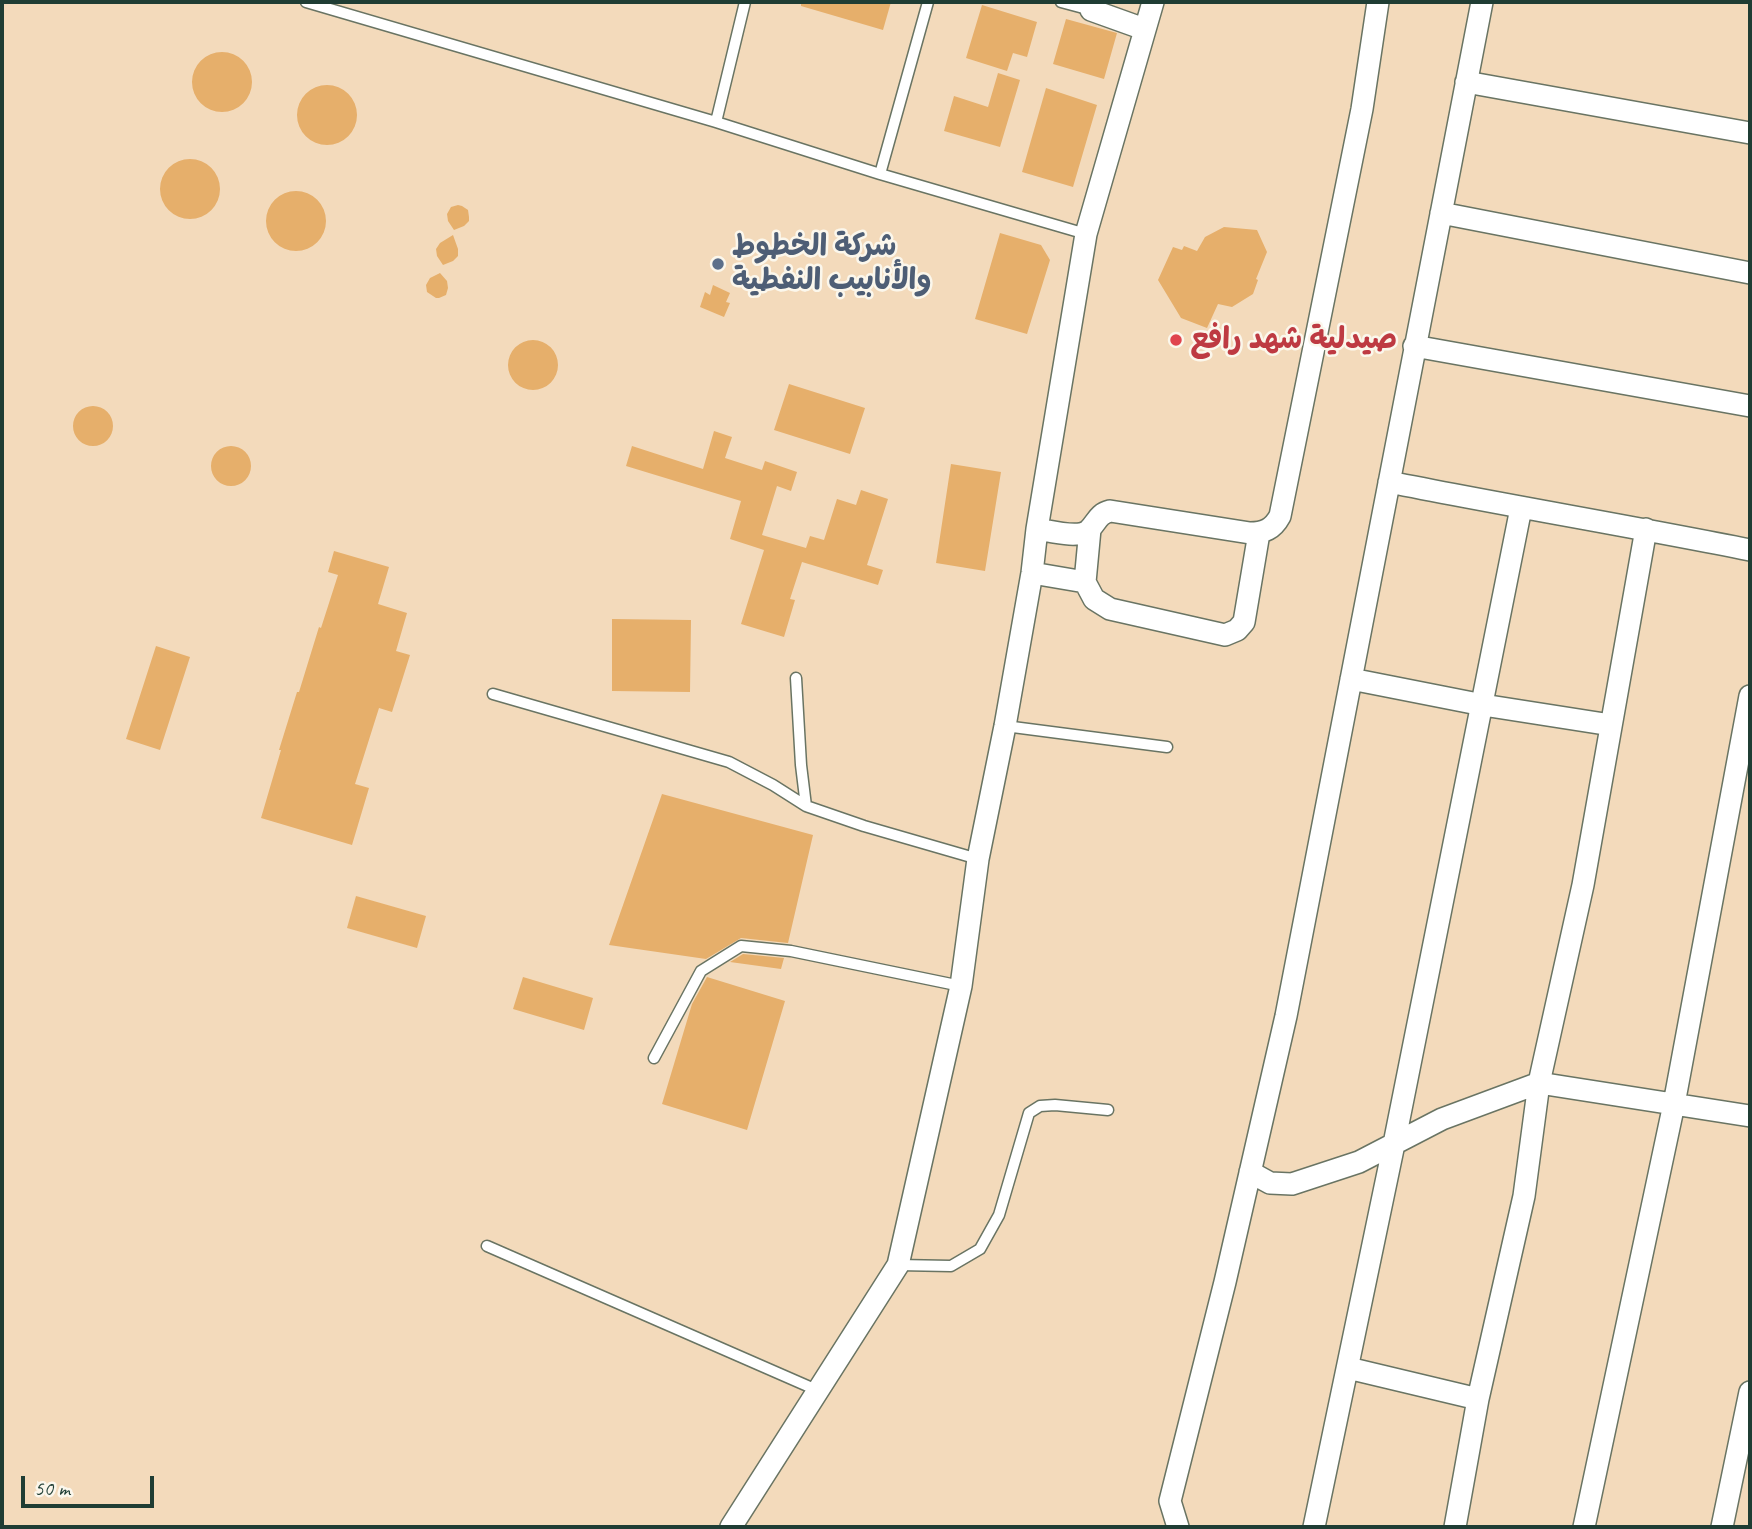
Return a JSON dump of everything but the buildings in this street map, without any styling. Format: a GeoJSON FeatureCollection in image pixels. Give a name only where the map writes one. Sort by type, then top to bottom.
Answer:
{"type":"FeatureCollection","features":[{"type":"Feature","properties":{"kind":"street"},"geometry":{"type":"LineString","coordinates":[[731,1527],[898,1265],[961,986],[978,859],[1032,573],[1086,234],[1153,2]]}},
{"type":"Feature","properties":{"kind":"street"},"geometry":{"type":"LineString","coordinates":[[1259,533],[1244,622],[1237,630],[1225,635],[1110,609],[1094,599],[1085,582],[1090,529],[1103,513],[1110,511],[1259,533],[1268,530],[1280,516],[1362,109],[1378,2]]}},
{"type":"Feature","properties":{"kind":"street"},"geometry":{"type":"LineString","coordinates":[[1178,1527],[1171,1501],[1226,1282],[1286,1016],[1482,2]]}},
{"type":"Feature","properties":{"kind":"street"},"geometry":{"type":"LineString","coordinates":[[1092,6],[1144,29]]}},
{"type":"Feature","properties":{"kind":"street"},"geometry":{"type":"LineString","coordinates":[[1466,82],[1750,133]]}},
{"type":"Feature","properties":{"kind":"street"},"geometry":{"type":"LineString","coordinates":[[1441,213],[1750,273]]}},
{"type":"Feature","properties":{"kind":"street"},"geometry":{"type":"LineString","coordinates":[[1414,346],[1750,406]]}},
{"type":"Feature","properties":{"kind":"street"},"geometry":{"type":"LineString","coordinates":[[1389,482],[1750,550]]}},
{"type":"Feature","properties":{"kind":"street"},"geometry":{"type":"LineString","coordinates":[[1314,1527],[1521,508]]}},
{"type":"Feature","properties":{"kind":"street"},"geometry":{"type":"LineString","coordinates":[[1037,529],[1078,534],[1090,529]]}},
{"type":"Feature","properties":{"kind":"street"},"geometry":{"type":"LineString","coordinates":[[1455,1527],[1479,1399],[1524,1196],[1539,1083],[1583,885],[1646,529]]}},
{"type":"Feature","properties":{"kind":"street"},"geometry":{"type":"LineString","coordinates":[[1032,573],[1085,582]]}},
{"type":"Feature","properties":{"kind":"street"},"geometry":{"type":"LineString","coordinates":[[1351,679],[1483,705],[1611,725]]}},
{"type":"Feature","properties":{"kind":"street"},"geometry":{"type":"LineString","coordinates":[[1584,1527],[1674,1104],[1750,696]]}},
{"type":"Feature","properties":{"kind":"street"},"geometry":{"type":"LineString","coordinates":[[1250,1172],[1270,1183],[1292,1184],[1359,1162],[1443,1119],[1539,1083],[1750,1116]]}},
{"type":"Feature","properties":{"kind":"street"},"geometry":{"type":"LineString","coordinates":[[1348,1368],[1479,1399]]}},
{"type":"Feature","properties":{"kind":"street"},"geometry":{"type":"LineString","coordinates":[[1722,1527],[1746,1436],[1750,1392]]}},
{"type":"Feature","properties":{"kind":"lane"},"geometry":{"type":"LineString","coordinates":[[306,2],[1086,234]]}},
{"type":"Feature","properties":{"kind":"lane"},"geometry":{"type":"LineString","coordinates":[[716,122],[745,2]]}},
{"type":"Feature","properties":{"kind":"lane"},"geometry":{"type":"LineString","coordinates":[[880,174],[928,2]]}},
{"type":"Feature","properties":{"kind":"lane"},"geometry":{"type":"LineString","coordinates":[[1060,2],[1092,6]]}},
{"type":"Feature","properties":{"kind":"lane"},"geometry":{"type":"LineString","coordinates":[[796,678],[806,806]]}},
{"type":"Feature","properties":{"kind":"lane"},"geometry":{"type":"LineString","coordinates":[[494,694],[729,762],[806,806],[978,859]]}},
{"type":"Feature","properties":{"kind":"lane"},"geometry":{"type":"LineString","coordinates":[[1005,726],[1167,747]]}},
{"type":"Feature","properties":{"kind":"lane"},"geometry":{"type":"LineString","coordinates":[[654,1058],[701,971],[741,946],[791,951],[961,986]]}},
{"type":"Feature","properties":{"kind":"lane"},"geometry":{"type":"LineString","coordinates":[[898,1265],[951,1266],[980,1249],[999,1215],[1029,1113],[1040,1106],[1055,1105],[1108,1110]]}},
{"type":"Feature","properties":{"kind":"lane"},"geometry":{"type":"LineString","coordinates":[[487,1246],[819,1391]]}},
{"type":"Feature","properties":{"kind":"place","name":"شركة الخطوط والأنابيب النفطية"},"geometry":{"type":"Point","coordinates":[718,264]}},
{"type":"Feature","properties":{"kind":"place","name":"صيدلية شهد رافع"},"geometry":{"type":"Point","coordinates":[1176,340]}}]}
